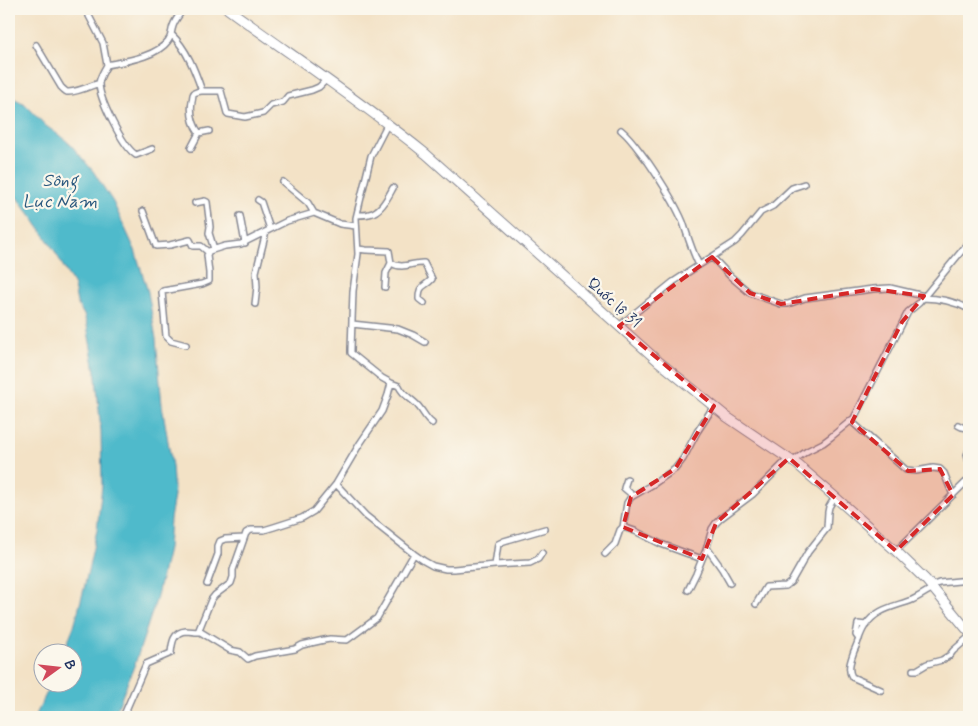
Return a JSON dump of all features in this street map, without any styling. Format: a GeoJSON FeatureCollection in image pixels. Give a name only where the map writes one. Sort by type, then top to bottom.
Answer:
{"type":"FeatureCollection","features":[{"type":"Feature","properties":{"kind":"highway","name":"Quốc lộ 31"},"geometry":{"type":"LineString","coordinates":[[228,9],[388,123],[426,154],[658,361],[727,417],[791,460],[896,551],[932,587],[969,632]]}},
{"type":"Feature","properties":{"kind":"street"},"geometry":{"type":"LineString","coordinates":[[88,9],[89,16],[103,43],[107,65],[99,83],[114,125],[136,156],[152,149]]}},
{"type":"Feature","properties":{"kind":"street"},"geometry":{"type":"LineString","coordinates":[[107,65],[134,60],[152,53],[166,43],[183,9]]}},
{"type":"Feature","properties":{"kind":"street"},"geometry":{"type":"LineString","coordinates":[[171,34],[185,51],[202,91]]}},
{"type":"Feature","properties":{"kind":"street"},"geometry":{"type":"LineString","coordinates":[[36,45],[65,91],[68,92],[99,83]]}},
{"type":"Feature","properties":{"kind":"street"},"geometry":{"type":"LineString","coordinates":[[198,133],[190,110],[193,95],[196,92],[221,91],[228,114],[249,116],[263,113],[270,106],[283,102],[288,96],[319,87],[327,79]]}},
{"type":"Feature","properties":{"kind":"street"},"geometry":{"type":"LineString","coordinates":[[388,123],[370,156],[357,215],[358,248],[353,291],[351,353],[382,378],[399,386],[418,406],[428,421],[432,423]]}},
{"type":"Feature","properties":{"kind":"street"},"geometry":{"type":"LineString","coordinates":[[621,130],[629,137],[665,187],[682,222],[699,265]]}},
{"type":"Feature","properties":{"kind":"street"},"geometry":{"type":"LineString","coordinates":[[198,133],[209,131]]}},
{"type":"Feature","properties":{"kind":"street"},"geometry":{"type":"LineString","coordinates":[[191,148],[198,133]]}},
{"type":"Feature","properties":{"kind":"street"},"geometry":{"type":"LineString","coordinates":[[283,182],[308,203],[314,213],[340,224],[356,226]]}},
{"type":"Feature","properties":{"kind":"street"},"geometry":{"type":"LineString","coordinates":[[619,326],[666,287],[735,242],[761,212],[773,206],[792,188],[804,184]]}},
{"type":"Feature","properties":{"kind":"street"},"geometry":{"type":"LineString","coordinates":[[357,215],[376,212],[393,188]]}},
{"type":"Feature","properties":{"kind":"street"},"geometry":{"type":"LineString","coordinates":[[255,304],[258,287],[256,272],[268,230],[262,202],[258,200]]}},
{"type":"Feature","properties":{"kind":"street"},"geometry":{"type":"LineString","coordinates":[[194,203],[207,202],[209,233],[214,249]]}},
{"type":"Feature","properties":{"kind":"street"},"geometry":{"type":"LineString","coordinates":[[143,211],[156,246],[165,246],[190,240],[193,246],[201,246],[208,252]]}},
{"type":"Feature","properties":{"kind":"street"},"geometry":{"type":"LineString","coordinates":[[186,345],[171,341],[166,336],[162,292],[209,281],[206,255],[208,252],[245,243],[287,221],[314,213]]}},
{"type":"Feature","properties":{"kind":"street"},"geometry":{"type":"LineString","coordinates":[[240,216],[245,243]]}},
{"type":"Feature","properties":{"kind":"street"},"geometry":{"type":"LineString","coordinates":[[688,590],[707,548],[712,529],[721,518],[791,460],[823,443],[854,418],[908,312],[919,303],[969,242]]}},
{"type":"Feature","properties":{"kind":"street"},"geometry":{"type":"LineString","coordinates":[[358,248],[389,251],[391,263],[386,272],[385,287]]}},
{"type":"Feature","properties":{"kind":"street"},"geometry":{"type":"LineString","coordinates":[[712,257],[750,293],[781,304],[788,304],[805,298],[873,288],[890,288],[923,297],[955,302],[969,309]]}},
{"type":"Feature","properties":{"kind":"street"},"geometry":{"type":"LineString","coordinates":[[391,263],[397,266],[424,263],[432,279],[423,285],[420,290],[418,299],[424,303]]}},
{"type":"Feature","properties":{"kind":"street"},"geometry":{"type":"LineString","coordinates":[[352,324],[398,329],[425,342]]}},
{"type":"Feature","properties":{"kind":"street"},"geometry":{"type":"LineString","coordinates":[[199,631],[215,594],[231,583],[233,570],[246,533],[248,531],[274,527],[311,514],[336,484],[359,444],[382,411],[391,383]]}},
{"type":"Feature","properties":{"kind":"street"},"geometry":{"type":"LineString","coordinates":[[605,554],[615,544],[623,527],[627,503],[631,497],[675,469],[683,459],[697,432],[714,406]]}},
{"type":"Feature","properties":{"kind":"street"},"geometry":{"type":"LineString","coordinates":[[851,421],[906,470],[940,469],[944,473],[953,495]]}},
{"type":"Feature","properties":{"kind":"street"},"geometry":{"type":"LineString","coordinates":[[958,425],[962,428],[969,426]]}},
{"type":"Feature","properties":{"kind":"street"},"geometry":{"type":"LineString","coordinates":[[969,450],[967,455],[969,462]]}},
{"type":"Feature","properties":{"kind":"street"},"geometry":{"type":"LineString","coordinates":[[627,479],[624,488],[630,493],[631,497]]}},
{"type":"Feature","properties":{"kind":"street"},"geometry":{"type":"LineString","coordinates":[[896,551],[969,479]]}},
{"type":"Feature","properties":{"kind":"street"},"geometry":{"type":"LineString","coordinates":[[336,484],[366,516],[429,564],[446,569],[530,563],[538,559],[542,552]]}},
{"type":"Feature","properties":{"kind":"street"},"geometry":{"type":"LineString","coordinates":[[756,604],[766,587],[786,586],[791,582],[808,552],[827,528],[829,507],[835,497]]}},
{"type":"Feature","properties":{"kind":"street"},"geometry":{"type":"LineString","coordinates":[[623,527],[702,559]]}},
{"type":"Feature","properties":{"kind":"street"},"geometry":{"type":"LineString","coordinates":[[495,565],[498,544],[545,529]]}},
{"type":"Feature","properties":{"kind":"street"},"geometry":{"type":"LineString","coordinates":[[207,584],[218,554],[220,541],[244,538]]}},
{"type":"Feature","properties":{"kind":"street"},"geometry":{"type":"LineString","coordinates":[[707,548],[730,583]]}},
{"type":"Feature","properties":{"kind":"street"},"geometry":{"type":"LineString","coordinates":[[123,717],[146,664],[171,653],[174,638],[178,634],[186,631],[199,631],[230,650],[240,652],[248,659],[255,656],[296,649],[302,645],[324,640],[347,640],[377,618],[414,554]]}},
{"type":"Feature","properties":{"kind":"street"},"geometry":{"type":"LineString","coordinates":[[881,690],[852,677],[849,673],[850,663],[859,639],[870,620],[880,611],[911,600],[939,583],[969,580]]}},
{"type":"Feature","properties":{"kind":"street"},"geometry":{"type":"LineString","coordinates":[[913,670],[942,660],[969,637]]}},
{"type":"Feature","properties":{"kind":"highlighted area"},"geometry":{"type":"Polygon","coordinates":[[[712,257],[750,293],[781,304],[873,289],[924,296],[902,322],[852,422],[908,471],[940,469],[953,495],[896,551],[789,458],[716,523],[702,559],[623,527],[631,497],[675,469],[714,406],[619,326],[712,257]]]}},
{"type":"Feature","properties":{"kind":"water","name":"Sông Lục Nam"},"geometry":{"type":"Polygon","coordinates":[[[9,96],[25,104],[46,126],[71,145],[93,171],[113,202],[135,250],[148,292],[156,339],[162,405],[172,466],[174,496],[168,549],[156,600],[136,661],[114,717],[35,717],[46,694],[82,694],[82,644],[67,644],[74,626],[84,589],[97,530],[102,486],[101,431],[96,377],[87,325],[77,303],[74,286],[56,253],[35,221],[9,187],[9,96]]]}}]}
